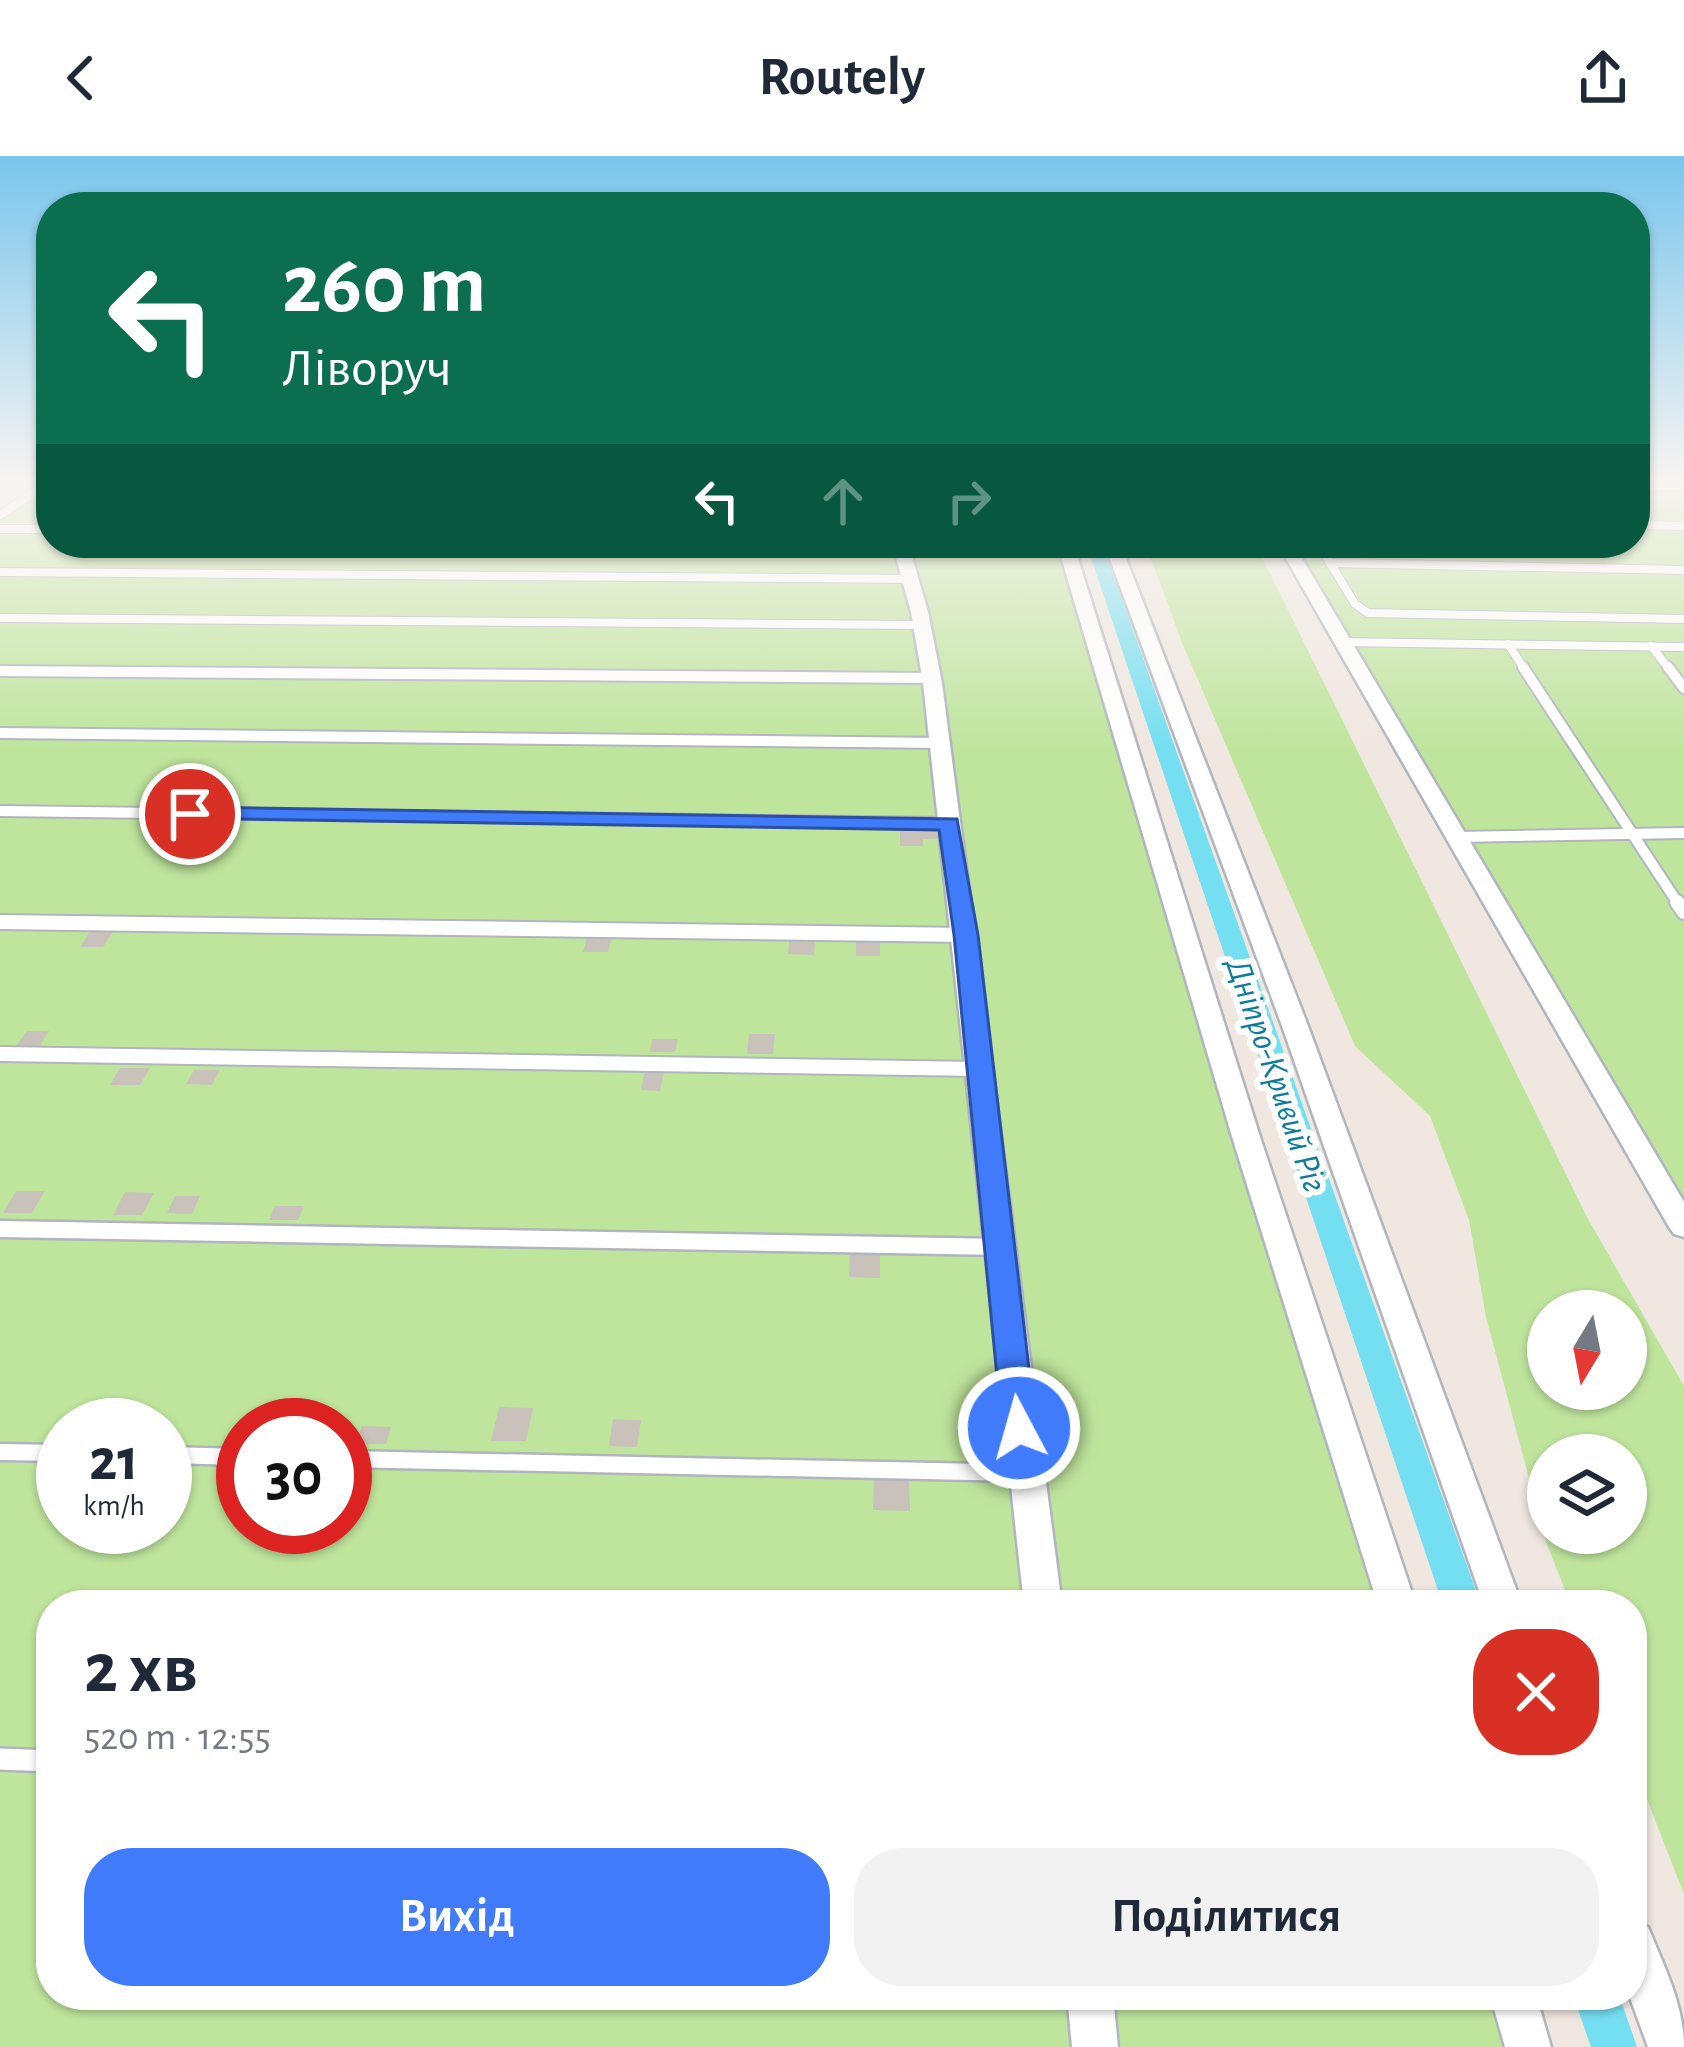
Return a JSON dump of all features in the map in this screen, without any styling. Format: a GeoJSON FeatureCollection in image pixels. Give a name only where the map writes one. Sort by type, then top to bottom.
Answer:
{"type":"FeatureCollection","features":[{"type":"Feature","properties":{"kind":"street"},"geometry":{"type":"LineString","coordinates":[[911,571],[932,678],[966,935],[1041,1590]]}},
{"type":"Feature","properties":{"kind":"street"},"geometry":{"type":"LineString","coordinates":[[1074,571],[1247,1140],[1392,1590]]}},
{"type":"Feature","properties":{"kind":"street"},"geometry":{"type":"LineString","coordinates":[[1123,571],[1295,1026],[1499,1590]]}},
{"type":"Feature","properties":{"kind":"street"},"geometry":{"type":"LineString","coordinates":[[1302,571],[1682,1219]]}},
{"type":"Feature","properties":{"kind":"street"},"geometry":{"type":"LineString","coordinates":[[1647,1983],[1671,2047]]}},
{"type":"Feature","properties":{"kind":"street"},"geometry":{"type":"LineString","coordinates":[[1091,2010],[1095,2047]]}},
{"type":"Feature","properties":{"kind":"street"},"geometry":{"type":"LineString","coordinates":[[1517,2010],[1528,2047]]}},
{"type":"Feature","properties":{"kind":"lane"},"geometry":{"type":"LineString","coordinates":[[1335,571],[1355,604],[1368,613],[1684,619]]}},
{"type":"Feature","properties":{"kind":"lane"},"geometry":{"type":"LineString","coordinates":[[0,572],[914,579]]}},
{"type":"Feature","properties":{"kind":"lane"},"geometry":{"type":"LineString","coordinates":[[0,618],[923,625]]}},
{"type":"Feature","properties":{"kind":"lane"},"geometry":{"type":"LineString","coordinates":[[1341,642],[1684,647]]}},
{"type":"Feature","properties":{"kind":"lane"},"geometry":{"type":"LineString","coordinates":[[1508,644],[1684,912]]}},
{"type":"Feature","properties":{"kind":"lane"},"geometry":{"type":"LineString","coordinates":[[1651,646],[1684,688]]}},
{"type":"Feature","properties":{"kind":"lane"},"geometry":{"type":"LineString","coordinates":[[0,670],[932,678]]}},
{"type":"Feature","properties":{"kind":"lane"},"geometry":{"type":"LineString","coordinates":[[0,733],[941,743]]}},
{"type":"Feature","properties":{"kind":"lane"},"geometry":{"type":"LineString","coordinates":[[0,811],[949,823]]}},
{"type":"Feature","properties":{"kind":"lane"},"geometry":{"type":"LineString","coordinates":[[1457,837],[1684,832]]}},
{"type":"Feature","properties":{"kind":"lane"},"geometry":{"type":"LineString","coordinates":[[0,922],[966,935]]}},
{"type":"Feature","properties":{"kind":"lane"},"geometry":{"type":"LineString","coordinates":[[0,1054],[978,1069]]}},
{"type":"Feature","properties":{"kind":"lane"},"geometry":{"type":"LineString","coordinates":[[0,1229],[1001,1246]]}},
{"type":"Feature","properties":{"kind":"lane"},"geometry":{"type":"LineString","coordinates":[[0,1452],[36,1453]]}},
{"type":"Feature","properties":{"kind":"lane"},"geometry":{"type":"LineString","coordinates":[[372,1460],[1024,1473]]}},
{"type":"Feature","properties":{"kind":"lane"},"geometry":{"type":"LineString","coordinates":[[0,1759],[36,1760]]}},
{"type":"Feature","properties":{"kind":"green space"},"geometry":{"type":"Polygon","coordinates":[[[0,571],[1074,571],[1392,1590],[36,1590],[36,2010],[1517,2010],[1528,2047],[0,2047],[0,571]]]}},
{"type":"Feature","properties":{"kind":"green space"},"geometry":{"type":"Polygon","coordinates":[[[1156,571],[1269,571],[1588,1219],[1629,1290],[1527,1290],[1527,1410],[1647,1410],[1647,1322],[1684,1386],[1684,1894],[1647,1799],[1647,1590],[1565,1590],[1551,1554],[1647,1554],[1647,1434],[1527,1434],[1527,1471],[1486,1317],[1469,1220],[1430,1116],[1355,1046],[1156,571]]]}},
{"type":"Feature","properties":{"kind":"green space"},"geometry":{"type":"Polygon","coordinates":[[[1301,571],[1684,571],[1684,1227],[1301,571]]]}},
{"type":"Feature","properties":{"kind":"building"},"geometry":{"type":"Polygon","coordinates":[[[923,826],[936,826],[937,839],[923,839],[923,846],[900,846],[900,831],[923,832],[923,826]]]}},
{"type":"Feature","properties":{"kind":"building"},"geometry":{"type":"Polygon","coordinates":[[[90,931],[113,932],[103,947],[80,947],[90,931]]]}},
{"type":"Feature","properties":{"kind":"building"},"geometry":{"type":"Polygon","coordinates":[[[587,937],[612,937],[608,952],[583,952],[587,937]]]}},
{"type":"Feature","properties":{"kind":"building"},"geometry":{"type":"Polygon","coordinates":[[[789,941],[815,941],[814,955],[788,954],[789,941]]]}},
{"type":"Feature","properties":{"kind":"building"},"geometry":{"type":"Polygon","coordinates":[[[856,941],[880,942],[880,956],[856,956],[856,941]]]}},
{"type":"Feature","properties":{"kind":"building"},"geometry":{"type":"Polygon","coordinates":[[[27,1031],[49,1031],[39,1047],[16,1046],[27,1031]]]}},
{"type":"Feature","properties":{"kind":"building"},"geometry":{"type":"Polygon","coordinates":[[[749,1034],[775,1034],[773,1054],[747,1054],[749,1034]]]}},
{"type":"Feature","properties":{"kind":"building"},"geometry":{"type":"Polygon","coordinates":[[[652,1039],[678,1039],[675,1052],[650,1052],[652,1039]]]}},
{"type":"Feature","properties":{"kind":"building"},"geometry":{"type":"Polygon","coordinates":[[[120,1068],[150,1068],[140,1085],[110,1085],[120,1068]]]}},
{"type":"Feature","properties":{"kind":"building"},"geometry":{"type":"Polygon","coordinates":[[[194,1070],[220,1070],[212,1085],[186,1084],[194,1070]]]}},
{"type":"Feature","properties":{"kind":"building"},"geometry":{"type":"Polygon","coordinates":[[[645,1071],[664,1071],[660,1091],[641,1090],[645,1071]]]}},
{"type":"Feature","properties":{"kind":"building"},"geometry":{"type":"Polygon","coordinates":[[[16,1191],[45,1191],[32,1213],[3,1213],[16,1191]]]}},
{"type":"Feature","properties":{"kind":"building"},"geometry":{"type":"Polygon","coordinates":[[[125,1192],[154,1193],[142,1215],[113,1215],[125,1192]]]}},
{"type":"Feature","properties":{"kind":"building"},"geometry":{"type":"Polygon","coordinates":[[[175,1196],[200,1196],[192,1214],[167,1213],[175,1196]]]}},
{"type":"Feature","properties":{"kind":"building"},"geometry":{"type":"Polygon","coordinates":[[[275,1206],[304,1206],[298,1220],[269,1220],[275,1206]]]}},
{"type":"Feature","properties":{"kind":"building"},"geometry":{"type":"Polygon","coordinates":[[[850,1250],[880,1251],[880,1278],[849,1277],[850,1250]]]}},
{"type":"Feature","properties":{"kind":"building"},"geometry":{"type":"Polygon","coordinates":[[[499,1407],[533,1408],[526,1441],[491,1441],[499,1407]]]}},
{"type":"Feature","properties":{"kind":"building"},"geometry":{"type":"Polygon","coordinates":[[[613,1419],[641,1420],[637,1447],[609,1446],[613,1419]]]}},
{"type":"Feature","properties":{"kind":"building"},"geometry":{"type":"Polygon","coordinates":[[[372,1426],[391,1427],[386,1444],[372,1444],[372,1426]]]}},
{"type":"Feature","properties":{"kind":"building"},"geometry":{"type":"Polygon","coordinates":[[[874,1478],[909,1479],[910,1511],[873,1510],[874,1478]]]}},
{"type":"Feature","properties":{"kind":"waterway","name":"Дніпро-Кривий Ріг"},"geometry":{"type":"LineString","coordinates":[[1104,571],[1457,1590]]}},
{"type":"Feature","properties":{"kind":"waterway","name":"Дніпро-Кривий Ріг"},"geometry":{"type":"LineString","coordinates":[[1601,2010],[1614,2047]]}},
{"type":"Feature","properties":{"kind":"route"},"geometry":{"type":"LineString","coordinates":[[190,814],[949,823],[966,935],[1019,1428]]}}]}
